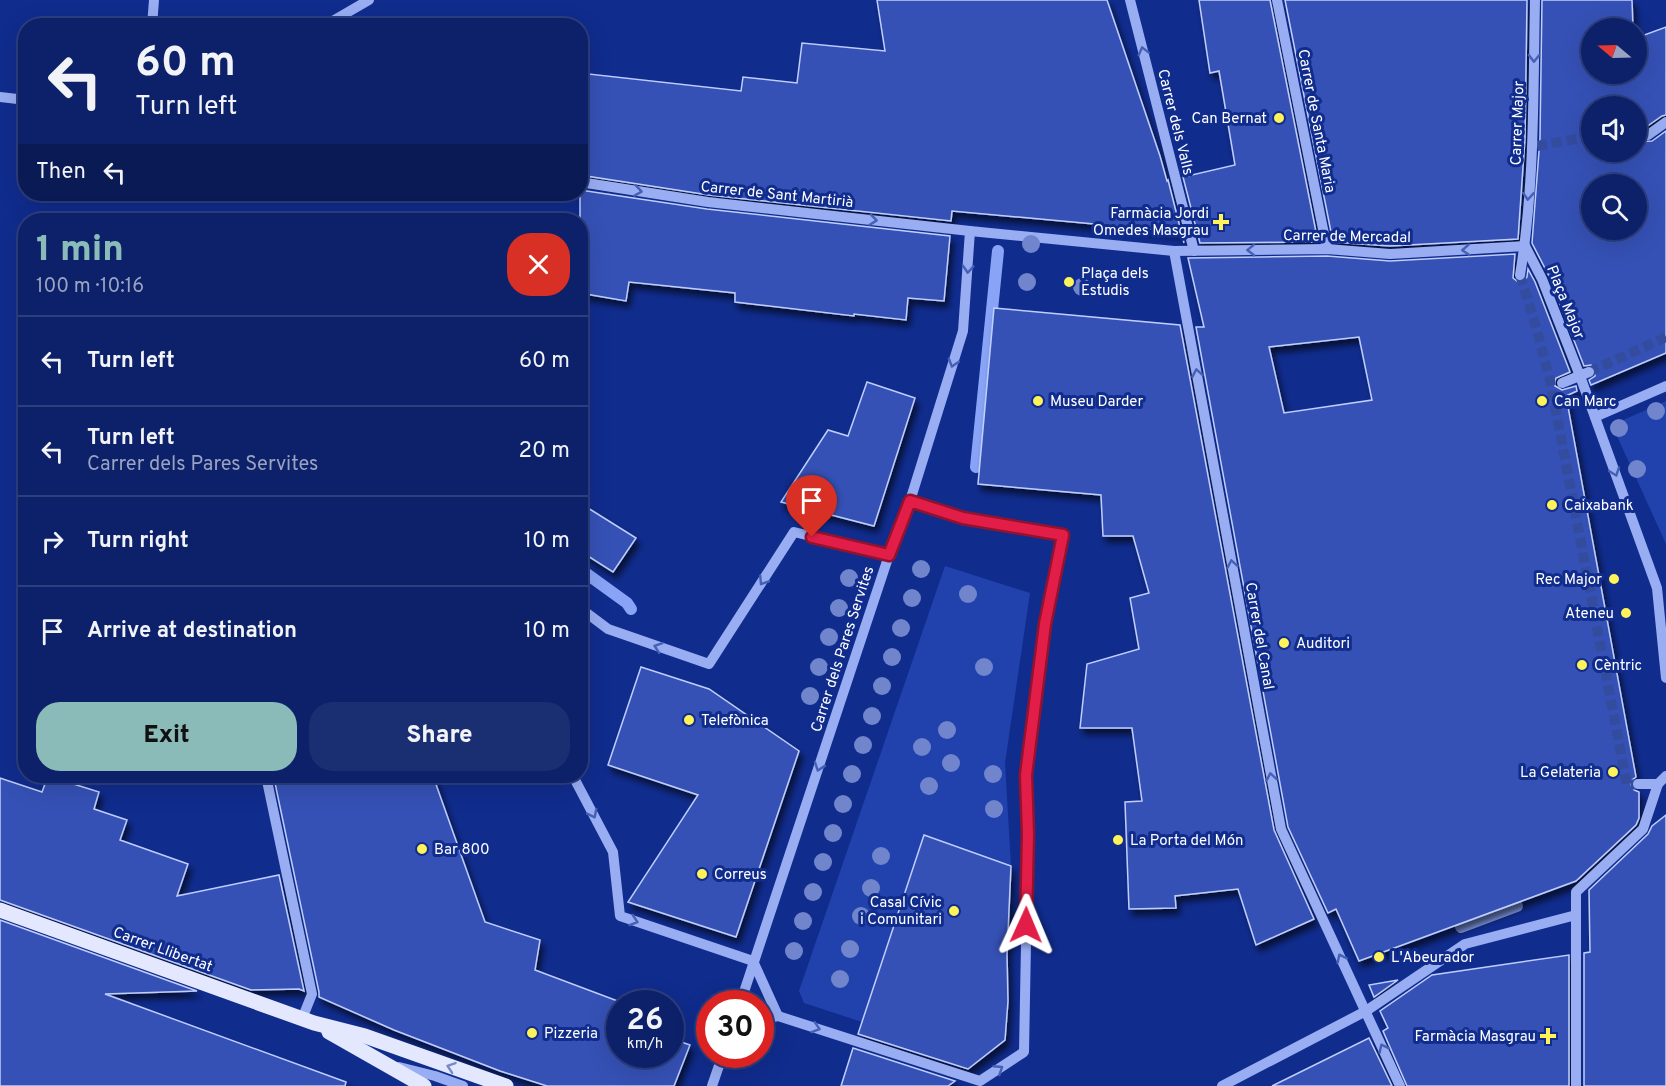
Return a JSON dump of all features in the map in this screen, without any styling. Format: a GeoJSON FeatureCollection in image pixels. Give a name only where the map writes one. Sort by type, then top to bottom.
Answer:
{"type":"FeatureCollection","features":[{"type":"Feature","properties":{"kind":"main road","name":"Carrer Llibertat"},"geometry":{"type":"LineString","coordinates":[[0,910],[308,1021],[365,1036],[506,1086]]}},
{"type":"Feature","properties":{"kind":"main road","name":"Carrer Llibertat"},"geometry":{"type":"LineString","coordinates":[[308,1021],[424,1086]]}},
{"type":"Feature","properties":{"kind":"street"},"geometry":{"type":"LineString","coordinates":[[153,18],[154,0]]}},
{"type":"Feature","properties":{"kind":"street"},"geometry":{"type":"LineString","coordinates":[[338,18],[369,0]]}},
{"type":"Feature","properties":{"kind":"street","name":"Carrer dels Valls"},"geometry":{"type":"LineString","coordinates":[[1130,0],[1194,251]]}},
{"type":"Feature","properties":{"kind":"street","name":"Carrer de Santa Maria"},"geometry":{"type":"LineString","coordinates":[[1277,0],[1327,249]]}},
{"type":"Feature","properties":{"kind":"street","name":"Carrer Major"},"geometry":{"type":"LineString","coordinates":[[1525,246],[1534,146],[1535,0]]}},
{"type":"Feature","properties":{"kind":"street"},"geometry":{"type":"LineString","coordinates":[[0,97],[18,99]]}},
{"type":"Feature","properties":{"kind":"street"},"geometry":{"type":"LineString","coordinates":[[1647,135],[1666,122]]}},
{"type":"Feature","properties":{"kind":"street","name":"Carrer de Sant Martirià"},"geometry":{"type":"LineString","coordinates":[[588,183],[708,202],[970,231]]}},
{"type":"Feature","properties":{"kind":"street"},"geometry":{"type":"LineString","coordinates":[[970,231],[1174,251]]}},
{"type":"Feature","properties":{"kind":"street","name":"Carrer dels Pares Servites"},"geometry":{"type":"LineString","coordinates":[[744,990],[889,555],[910,501],[963,331],[970,231]]}},
{"type":"Feature","properties":{"kind":"street"},"geometry":{"type":"LineString","coordinates":[[1520,275],[1525,246]]}},
{"type":"Feature","properties":{"kind":"street","name":"Carrer de Mercadal"},"geometry":{"type":"LineString","coordinates":[[1174,251],[1327,249],[1390,254],[1525,246]]}},
{"type":"Feature","properties":{"kind":"street","name":"Plaça Major"},"geometry":{"type":"LineString","coordinates":[[1525,246],[1542,279],[1582,373],[1595,417],[1657,588],[1663,611],[1666,678]]}},
{"type":"Feature","properties":{"kind":"street","name":"Carrer del Canal"},"geometry":{"type":"LineString","coordinates":[[1174,251],[1281,829],[1400,1086]]}},
{"type":"Feature","properties":{"kind":"street"},"geometry":{"type":"LineString","coordinates":[[1562,383],[1582,373]]}},
{"type":"Feature","properties":{"kind":"street"},"geometry":{"type":"LineString","coordinates":[[1595,417],[1666,386]]}},
{"type":"Feature","properties":{"kind":"street"},"geometry":{"type":"LineString","coordinates":[[774,1017],[778,1016],[980,1081],[1024,1052],[1028,834],[1026,775],[1045,624],[1063,535],[963,518],[910,501]]}},
{"type":"Feature","properties":{"kind":"street"},"geometry":{"type":"LineString","coordinates":[[588,614],[608,629],[709,664],[794,532],[889,555]]}},
{"type":"Feature","properties":{"kind":"street"},"geometry":{"type":"LineString","coordinates":[[1638,784],[1662,780]]}},
{"type":"Feature","properties":{"kind":"street"},"geometry":{"type":"LineString","coordinates":[[1576,1086],[1576,892],[1643,829],[1662,780]]}},
{"type":"Feature","properties":{"kind":"street"},"geometry":{"type":"LineString","coordinates":[[267,783],[312,994],[308,1021]]}},
{"type":"Feature","properties":{"kind":"street"},"geometry":{"type":"LineString","coordinates":[[577,783],[613,852],[620,916],[753,961],[778,1016]]}},
{"type":"Feature","properties":{"kind":"street"},"geometry":{"type":"LineString","coordinates":[[1222,1086],[1366,1011],[1465,944],[1576,915]]}},
{"type":"Feature","properties":{"kind":"street"},"geometry":{"type":"LineString","coordinates":[[381,1063],[435,1076],[464,1086]]}},
{"type":"Feature","properties":{"kind":"street"},"geometry":{"type":"LineString","coordinates":[[712,1086],[718,1068]]}},
{"type":"Feature","properties":{"kind":"shaded area"},"geometry":{"type":"Polygon","coordinates":[[[1666,401],[1666,544],[1612,425],[1666,401]]]}},
{"type":"Feature","properties":{"kind":"shaded area"},"geometry":{"type":"Polygon","coordinates":[[[945,566],[1030,593],[1005,763],[1011,866],[924,835],[862,1022],[804,1003],[799,991],[945,566]]]}},
{"type":"Feature","properties":{"kind":"building"},"geometry":{"type":"Polygon","coordinates":[[[877,0],[1107,0],[1168,180],[1184,243],[1181,232],[952,211],[951,221],[709,195],[588,176],[588,74],[741,91],[743,77],[797,83],[802,43],[885,51],[877,0]]]}},
{"type":"Feature","properties":{"kind":"building"},"geometry":{"type":"Polygon","coordinates":[[[1199,0],[1270,0],[1318,242],[1200,243],[1183,177],[1235,165],[1219,71],[1210,73],[1199,0]]]}},
{"type":"Feature","properties":{"kind":"building"},"geometry":{"type":"Polygon","coordinates":[[[1285,0],[1527,0],[1525,138],[1518,239],[1390,246],[1333,242],[1285,0]]]}},
{"type":"Feature","properties":{"kind":"building"},"geometry":{"type":"Polygon","coordinates":[[[1542,0],[1632,0],[1633,18],[1581,18],[1581,84],[1647,84],[1647,34],[1666,27],[1666,115],[1647,126],[1647,96],[1581,96],[1581,162],[1647,162],[1647,141],[1652,141],[1666,131],[1666,353],[1591,385],[1589,380],[1595,376],[1596,369],[1591,365],[1584,366],[1549,276],[1532,243],[1540,138],[1542,0]]]}},
{"type":"Feature","properties":{"kind":"building"},"geometry":{"type":"Polygon","coordinates":[[[588,191],[707,209],[950,236],[944,301],[908,298],[906,320],[735,302],[735,293],[629,282],[626,301],[588,294],[588,213],[580,213],[580,201],[588,201],[588,191]]]}},
{"type":"Feature","properties":{"kind":"building"},"geometry":{"type":"Polygon","coordinates":[[[1515,254],[1513,278],[1518,282],[1523,282],[1527,277],[1528,269],[1535,282],[1570,372],[1556,378],[1555,386],[1562,390],[1576,386],[1577,391],[1566,396],[1636,777],[1632,780],[1631,785],[1639,792],[1639,818],[1636,825],[1576,881],[1359,961],[1336,909],[1328,913],[1288,827],[1196,327],[1204,327],[1188,258],[1327,256],[1390,261],[1515,254]],[[1359,337],[1269,347],[1284,413],[1372,400],[1359,337]]]}},
{"type":"Feature","properties":{"kind":"building"},"geometry":{"type":"Polygon","coordinates":[[[994,308],[1180,325],[1274,830],[1314,919],[1256,945],[1238,889],[1175,896],[1176,908],[1129,909],[1125,802],[1142,801],[1132,728],[1080,728],[1087,664],[1139,649],[1130,598],[1149,593],[1133,536],[1103,536],[1101,495],[978,484],[994,308]]]}},
{"type":"Feature","properties":{"kind":"building"},"geometry":{"type":"Polygon","coordinates":[[[867,382],[915,398],[874,526],[781,502],[828,430],[848,436],[867,382]]]}},
{"type":"Feature","properties":{"kind":"building"},"geometry":{"type":"Polygon","coordinates":[[[588,508],[636,538],[613,572],[588,556],[588,508]]]}},
{"type":"Feature","properties":{"kind":"building"},"geometry":{"type":"Polygon","coordinates":[[[641,667],[709,689],[799,751],[736,937],[628,902],[698,795],[608,765],[641,667]]]}},
{"type":"Feature","properties":{"kind":"building"},"geometry":{"type":"Polygon","coordinates":[[[0,778],[42,792],[45,783],[70,783],[99,792],[94,809],[127,820],[120,840],[188,864],[177,896],[279,875],[304,991],[299,989],[251,990],[0,900],[0,778]]]}},
{"type":"Feature","properties":{"kind":"building"},"geometry":{"type":"Polygon","coordinates":[[[275,783],[435,783],[485,922],[540,940],[535,970],[606,997],[606,1068],[681,1068],[674,1086],[547,1086],[500,1071],[394,1030],[319,997],[275,783]]]}},
{"type":"Feature","properties":{"kind":"building"},"geometry":{"type":"Polygon","coordinates":[[[1666,815],[1666,1086],[1584,1086],[1584,953],[1590,952],[1589,890],[1648,834],[1652,826],[1666,815]]]}},
{"type":"Feature","properties":{"kind":"building","name":"Casal Cívic i Comunitari"},"geometry":{"type":"Polygon","coordinates":[[[924,835],[1011,866],[1005,1040],[968,1069],[858,1034],[924,835]]]}},
{"type":"Feature","properties":{"kind":"building"},"geometry":{"type":"Polygon","coordinates":[[[0,920],[197,991],[105,994],[346,1082],[345,1086],[0,1086],[0,920]]]}},
{"type":"Feature","properties":{"kind":"building"},"geometry":{"type":"Polygon","coordinates":[[[1569,955],[1569,1086],[1407,1086],[1383,1031],[1388,1028],[1380,1011],[1432,975],[1569,955]]]}},
{"type":"Feature","properties":{"kind":"building"},"geometry":{"type":"Polygon","coordinates":[[[1398,980],[1374,997],[1369,985],[1398,980]]]}},
{"type":"Feature","properties":{"kind":"building"},"geometry":{"type":"Polygon","coordinates":[[[1369,1038],[1392,1086],[1272,1086],[1369,1038]]]}},
{"type":"Feature","properties":{"kind":"building"},"geometry":{"type":"Polygon","coordinates":[[[684,1043],[690,1045],[684,1060],[684,1043]]]}},
{"type":"Feature","properties":{"kind":"building"},"geometry":{"type":"Polygon","coordinates":[[[853,1048],[955,1081],[948,1086],[841,1086],[853,1048]]]}},
{"type":"Feature","properties":{"kind":"waterway"},"geometry":{"type":"LineString","coordinates":[[976,467],[998,251]]}},
{"type":"Feature","properties":{"kind":"waterway"},"geometry":{"type":"LineString","coordinates":[[588,575],[627,603],[631,609]]}},
{"type":"Feature","properties":{"kind":"waterway","name":"Rec Major"},"geometry":{"type":"LineString","coordinates":[[1461,927],[1517,906]]}},
{"type":"Feature","properties":{"kind":"tunnel"},"geometry":{"type":"LineString","coordinates":[[1537,146],[1581,138]]}},
{"type":"Feature","properties":{"kind":"tunnel"},"geometry":{"type":"LineString","coordinates":[[1520,275],[1550,380],[1627,785],[1638,784]]}},
{"type":"Feature","properties":{"kind":"tunnel"},"geometry":{"type":"LineString","coordinates":[[1589,372],[1666,337]]}},
{"type":"Feature","properties":{"kind":"place","name":"Can Bernat"},"geometry":{"type":"Point","coordinates":[1279,118]}},
{"type":"Feature","properties":{"kind":"place","name":"Farmàcia Jordi Omedes Masgrau"},"geometry":{"type":"Point","coordinates":[1221,222]}},
{"type":"Feature","properties":{"kind":"place","name":"Plaça dels Estudis"},"geometry":{"type":"Point","coordinates":[1069,282]}},
{"type":"Feature","properties":{"kind":"place","name":"Museu Darder"},"geometry":{"type":"Point","coordinates":[1038,401]}},
{"type":"Feature","properties":{"kind":"place","name":"Can Marc"},"geometry":{"type":"Point","coordinates":[1542,401]}},
{"type":"Feature","properties":{"kind":"place","name":"Caixabank"},"geometry":{"type":"Point","coordinates":[1552,505]}},
{"type":"Feature","properties":{"kind":"place","name":"Rec Major"},"geometry":{"type":"Point","coordinates":[1614,579]}},
{"type":"Feature","properties":{"kind":"place","name":"Ateneu"},"geometry":{"type":"Point","coordinates":[1626,613]}},
{"type":"Feature","properties":{"kind":"place","name":"Auditori"},"geometry":{"type":"Point","coordinates":[1284,643]}},
{"type":"Feature","properties":{"kind":"place","name":"Cèntric"},"geometry":{"type":"Point","coordinates":[1582,665]}},
{"type":"Feature","properties":{"kind":"place","name":"Telefònica"},"geometry":{"type":"Point","coordinates":[689,720]}},
{"type":"Feature","properties":{"kind":"place","name":"La Gelateria"},"geometry":{"type":"Point","coordinates":[1613,772]}},
{"type":"Feature","properties":{"kind":"place","name":"La Porta del Món"},"geometry":{"type":"Point","coordinates":[1118,840]}},
{"type":"Feature","properties":{"kind":"place","name":"Bar 800"},"geometry":{"type":"Point","coordinates":[422,849]}},
{"type":"Feature","properties":{"kind":"place","name":"Correus"},"geometry":{"type":"Point","coordinates":[702,874]}},
{"type":"Feature","properties":{"kind":"place","name":"Casal Cívic i Comunitari"},"geometry":{"type":"Point","coordinates":[954,911]}},
{"type":"Feature","properties":{"kind":"place","name":"L'Abeurador"},"geometry":{"type":"Point","coordinates":[1379,957]}},
{"type":"Feature","properties":{"kind":"place","name":"Pizzeria"},"geometry":{"type":"Point","coordinates":[532,1033]}},
{"type":"Feature","properties":{"kind":"place","name":"Farmàcia Masgrau"},"geometry":{"type":"Point","coordinates":[1548,1036]}},
{"type":"Feature","properties":{"kind":"route"},"geometry":{"type":"LineString","coordinates":[[812,537],[889,555],[910,501],[963,518],[1063,535],[1045,624],[1026,775],[1028,834],[1026,925]]}}]}
